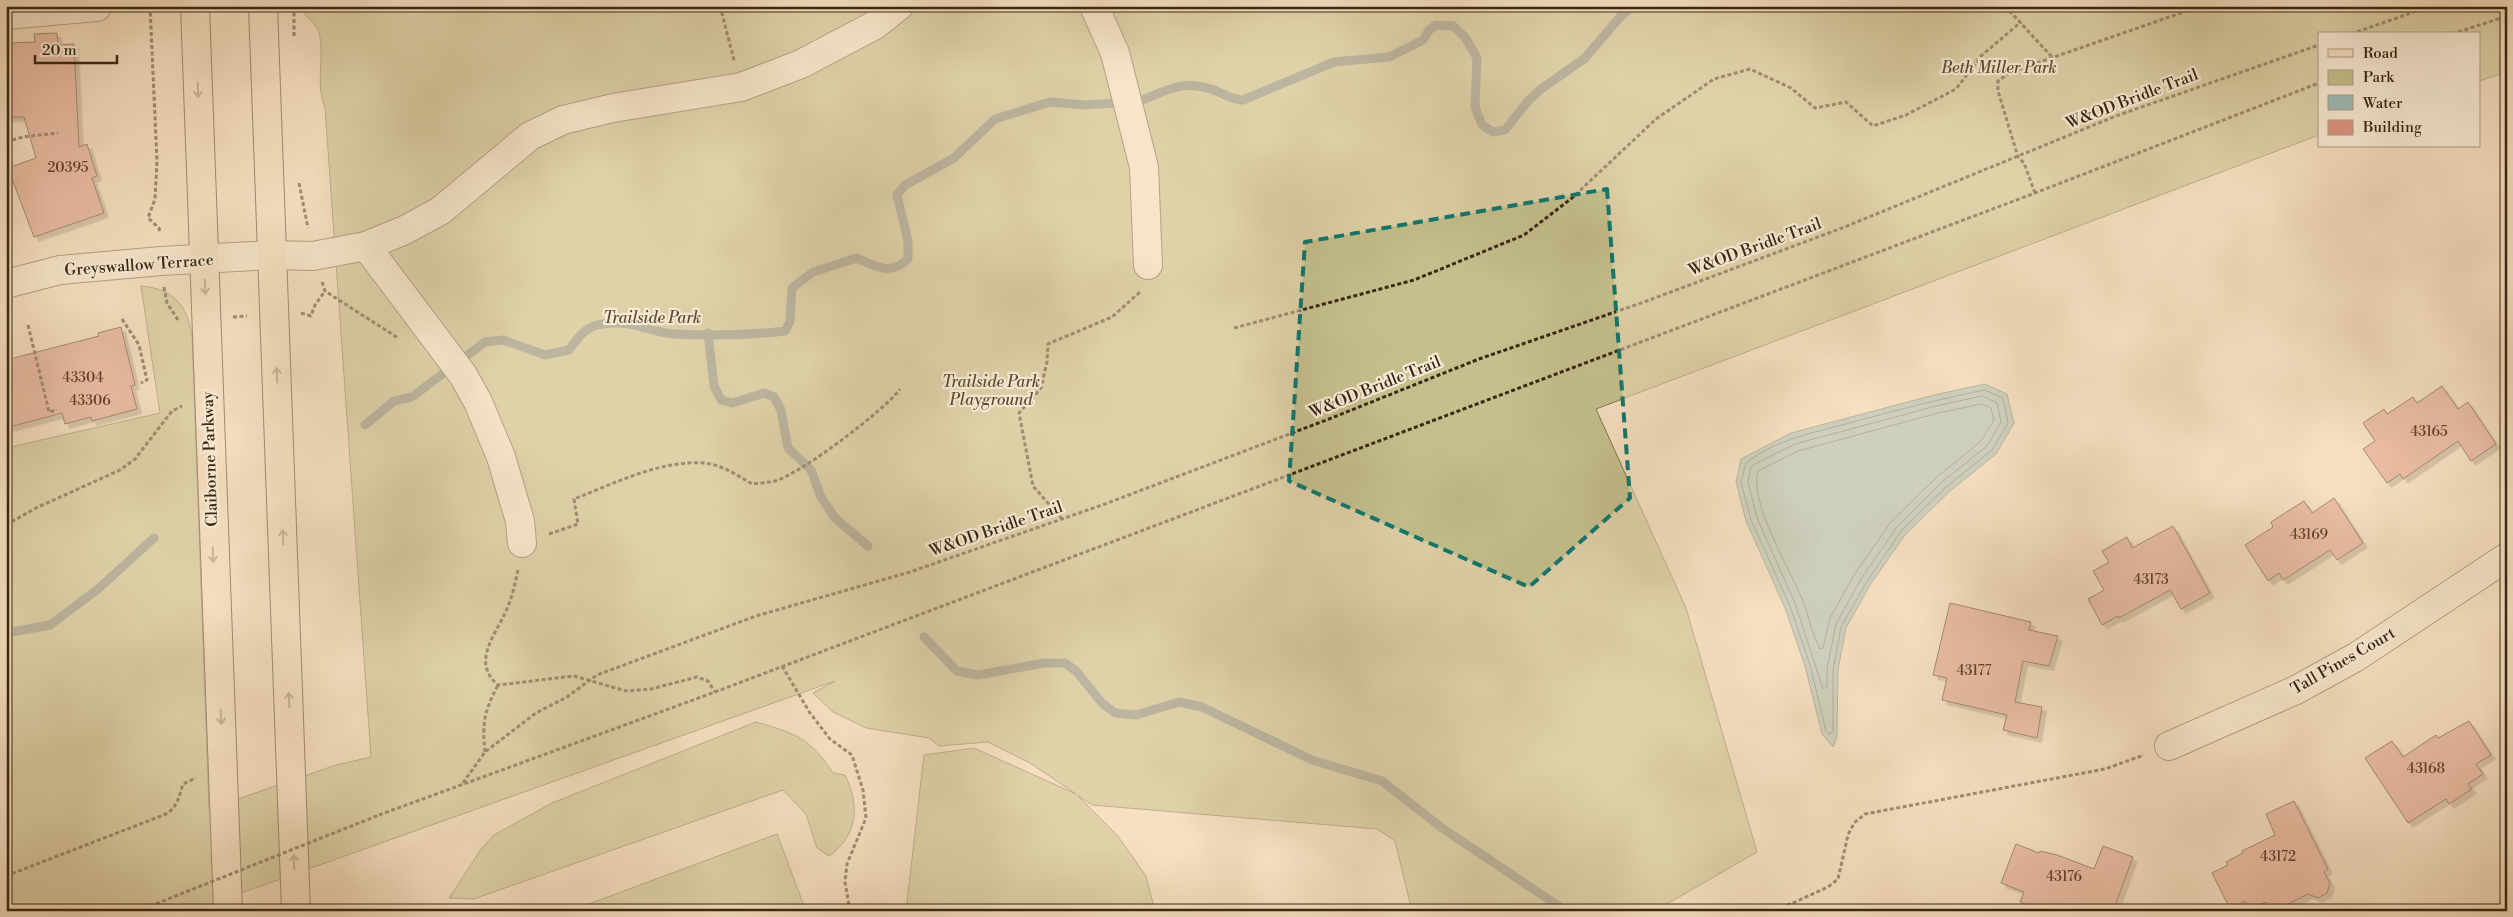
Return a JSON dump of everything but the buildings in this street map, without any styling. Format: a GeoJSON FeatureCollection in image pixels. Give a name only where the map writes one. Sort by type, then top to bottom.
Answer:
{"type":"FeatureCollection","features":[{"type":"Feature","properties":{"kind":"main road","name":"Claiborne Parkway"},"geometry":{"type":"LineString","coordinates":[[195,6],[228,911]]}},
{"type":"Feature","properties":{"kind":"main road"},"geometry":{"type":"LineString","coordinates":[[263,6],[296,911]]}},
{"type":"Feature","properties":{"kind":"street","name":"Greyswallow Terrace"},"geometry":{"type":"LineString","coordinates":[[6,284],[60,270],[161,261],[272,255],[313,256],[366,246],[405,230],[440,211],[530,136],[564,120],[613,108],[741,88],[801,64],[875,25],[899,6]]}},
{"type":"Feature","properties":{"kind":"street"},"geometry":{"type":"LineString","coordinates":[[1094,6],[1115,53],[1144,167],[1148,265]]}},
{"type":"Feature","properties":{"kind":"street"},"geometry":{"type":"LineString","coordinates":[[6,15],[97,7]]}},
{"type":"Feature","properties":{"kind":"street"},"geometry":{"type":"LineString","coordinates":[[366,246],[456,366],[478,402],[501,457],[520,521],[522,543]]}},
{"type":"Feature","properties":{"kind":"street","name":"Tall Pines Court"},"geometry":{"type":"LineString","coordinates":[[2169,746],[2296,690],[2356,657],[2507,558]]}},
{"type":"Feature","properties":{"kind":"path"},"geometry":{"type":"LineString","coordinates":[[150,6],[157,161],[155,199],[148,218],[159,228],[161,261],[167,303],[181,325]]}},
{"type":"Feature","properties":{"kind":"path"},"geometry":{"type":"LineString","coordinates":[[294,6],[295,44]]}},
{"type":"Feature","properties":{"kind":"path"},"geometry":{"type":"LineString","coordinates":[[720,6],[741,88]]}},
{"type":"Feature","properties":{"kind":"path"},"geometry":{"type":"LineString","coordinates":[[2005,6],[2052,57]]}},
{"type":"Feature","properties":{"kind":"path"},"geometry":{"type":"LineString","coordinates":[[2035,193],[2024,163],[2018,157],[1998,91],[1998,80],[2011,72],[2052,57],[2201,6]]}},
{"type":"Feature","properties":{"kind":"path"},"geometry":{"type":"LineString","coordinates":[[2357,32],[2431,6]]}},
{"type":"Feature","properties":{"kind":"path"},"geometry":{"type":"LineString","coordinates":[[2458,32],[2507,16]]}},
{"type":"Feature","properties":{"kind":"path"},"geometry":{"type":"LineString","coordinates":[[1234,328],[1414,280],[1524,235],[1572,198],[1656,119],[1714,79],[1750,69],[1791,88],[1815,108],[1846,102],[1872,126],[1906,114],[1956,89],[1981,56],[2021,22]]}},
{"type":"Feature","properties":{"kind":"path","name":"W&OD Bridle Trail"},"geometry":{"type":"LineString","coordinates":[[463,783],[485,752],[536,713],[567,697],[597,675],[756,616],[910,572],[1062,519],[1329,419],[1480,359],[1644,302],[1842,228],[2116,116],[2318,45]]}},
{"type":"Feature","properties":{"kind":"path"},"geometry":{"type":"LineString","coordinates":[[138,911],[463,783],[715,692],[2035,193],[2318,83]]}},
{"type":"Feature","properties":{"kind":"path"},"geometry":{"type":"LineString","coordinates":[[6,142],[23,137],[58,133]]}},
{"type":"Feature","properties":{"kind":"path"},"geometry":{"type":"LineString","coordinates":[[298,178],[304,197],[313,256],[325,291],[402,340]]}},
{"type":"Feature","properties":{"kind":"path"},"geometry":{"type":"LineString","coordinates":[[1062,519],[1033,486],[1024,451],[1019,413],[1041,388],[1047,362],[1048,344],[1112,317],[1145,286],[1148,265]]}},
{"type":"Feature","properties":{"kind":"path"},"geometry":{"type":"LineString","coordinates":[[122,319],[139,346],[147,380],[141,383]]}},
{"type":"Feature","properties":{"kind":"path"},"geometry":{"type":"LineString","coordinates":[[28,325],[49,412],[57,410]]}},
{"type":"Feature","properties":{"kind":"path"},"geometry":{"type":"LineString","coordinates":[[578,524],[574,499],[651,468],[703,463],[733,471],[752,484],[776,480],[810,461],[890,402],[900,389]]}},
{"type":"Feature","properties":{"kind":"path"},"geometry":{"type":"LineString","coordinates":[[6,525],[36,508],[120,470],[135,459],[172,411],[184,406],[183,397]]}},
{"type":"Feature","properties":{"kind":"path"},"geometry":{"type":"LineString","coordinates":[[498,685],[486,670],[486,657],[491,639],[506,612],[514,589],[522,543]]}},
{"type":"Feature","properties":{"kind":"path"},"geometry":{"type":"LineString","coordinates":[[782,666],[810,713],[830,739],[852,755],[863,790],[866,818],[847,864],[845,882],[850,911]]}},
{"type":"Feature","properties":{"kind":"path"},"geometry":{"type":"LineString","coordinates":[[498,685],[530,682],[557,676],[574,676],[626,691],[651,689],[697,677],[708,681],[715,692]]}},
{"type":"Feature","properties":{"kind":"path"},"geometry":{"type":"LineString","coordinates":[[485,752],[482,725],[488,704],[498,685]]}},
{"type":"Feature","properties":{"kind":"path"},"geometry":{"type":"LineString","coordinates":[[1775,911],[1828,887],[1838,879],[1848,835],[1854,823],[1866,814],[2105,769],[2169,746]]}},
{"type":"Feature","properties":{"kind":"path"},"geometry":{"type":"LineString","coordinates":[[6,876],[166,814],[173,810],[177,803],[183,784],[196,778]]}},
{"type":"Feature","properties":{"kind":"highlighted area"},"geometry":{"type":"Polygon","coordinates":[[[1607,189],[1630,498],[1529,587],[1289,481],[1305,242],[1607,189]]]}},
{"type":"Feature","properties":{"kind":"green space"},"geometry":{"type":"Polygon","coordinates":[[[308,6],[2507,6],[2507,72],[2480,81],[2480,32],[2318,32],[2318,135],[1596,409],[1686,608],[1757,852],[1655,911],[1412,911],[1395,841],[1377,829],[1092,805],[1077,795],[1117,835],[1146,876],[1155,911],[906,911],[924,755],[974,748],[1076,794],[1030,763],[988,742],[939,746],[929,738],[866,728],[833,712],[813,693],[835,681],[191,911],[6,911],[6,448],[160,413],[141,286],[162,291],[177,300],[186,315],[192,335],[209,809],[336,765],[371,757],[325,107],[320,80],[321,42],[317,28],[305,15],[308,6]]]}},
{"type":"Feature","properties":{"kind":"green space"},"geometry":{"type":"Polygon","coordinates":[[[756,722],[800,738],[817,752],[833,773],[845,775],[853,798],[854,819],[846,839],[829,856],[817,848],[806,814],[783,790],[474,899],[449,898],[482,848],[494,835],[552,803],[756,722]]]}},
{"type":"Feature","properties":{"kind":"green space"},"geometry":{"type":"Polygon","coordinates":[[[777,834],[806,911],[570,911],[777,834]]]}},
{"type":"Feature","properties":{"kind":"water"},"geometry":{"type":"Polygon","coordinates":[[[2059,6],[2123,6],[2099,12],[2083,12],[2059,6]]]}},
{"type":"Feature","properties":{"kind":"water"},"geometry":{"type":"Polygon","coordinates":[[[1985,384],[2007,394],[2014,423],[1996,454],[1950,491],[1905,535],[1870,585],[1846,628],[1838,670],[1837,737],[1833,747],[1822,734],[1805,666],[1785,608],[1746,521],[1736,482],[1741,459],[1791,433],[1934,395],[1985,384]]]}},
{"type":"Feature","properties":{"kind":"waterway"},"geometry":{"type":"LineString","coordinates":[[1145,99],[1178,87],[1195,86],[1204,87],[1231,98],[1243,100],[1334,62],[1389,57],[1423,40],[1429,30],[1436,25],[1453,26],[1465,37],[1477,58],[1475,107],[1482,125],[1493,132],[1505,130],[1528,101],[1541,89],[1584,59],[1621,16],[1634,6]]}},
{"type":"Feature","properties":{"kind":"waterway"},"geometry":{"type":"LineString","coordinates":[[365,425],[394,401],[412,397],[485,342],[503,340],[545,355],[569,350],[587,330],[597,325],[613,323],[631,324],[674,334],[730,335],[785,331],[790,322],[792,288],[813,272],[857,258],[877,267],[889,269],[908,259],[908,241],[897,195],[905,185],[954,158],[995,119],[1050,102],[1085,105],[1116,103]]}},
{"type":"Feature","properties":{"kind":"waterway"},"geometry":{"type":"LineString","coordinates":[[708,333],[714,386],[721,400],[732,403],[764,393],[774,397],[781,410],[788,448],[811,470],[821,497],[835,518],[868,546]]}},
{"type":"Feature","properties":{"kind":"waterway"},"geometry":{"type":"LineString","coordinates":[[6,633],[50,625],[98,589],[154,538]]}},
{"type":"Feature","properties":{"kind":"waterway"},"geometry":{"type":"LineString","coordinates":[[924,637],[957,671],[978,675],[1044,663],[1065,663],[1076,671],[1102,703],[1115,713],[1136,715],[1179,702],[1202,707],[1312,760],[1382,781],[1442,828],[1566,911]]}},
{"type":"Feature","properties":{"kind":"park label","name":"Beth Miller Park"},"geometry":{"type":"Point","coordinates":[1999,68]}},
{"type":"Feature","properties":{"kind":"park label","name":"Trailside Park"},"geometry":{"type":"Point","coordinates":[652,318]}},
{"type":"Feature","properties":{"kind":"park label","name":"Trailside Park Playground"},"geometry":{"type":"Point","coordinates":[991,391]}}]}
